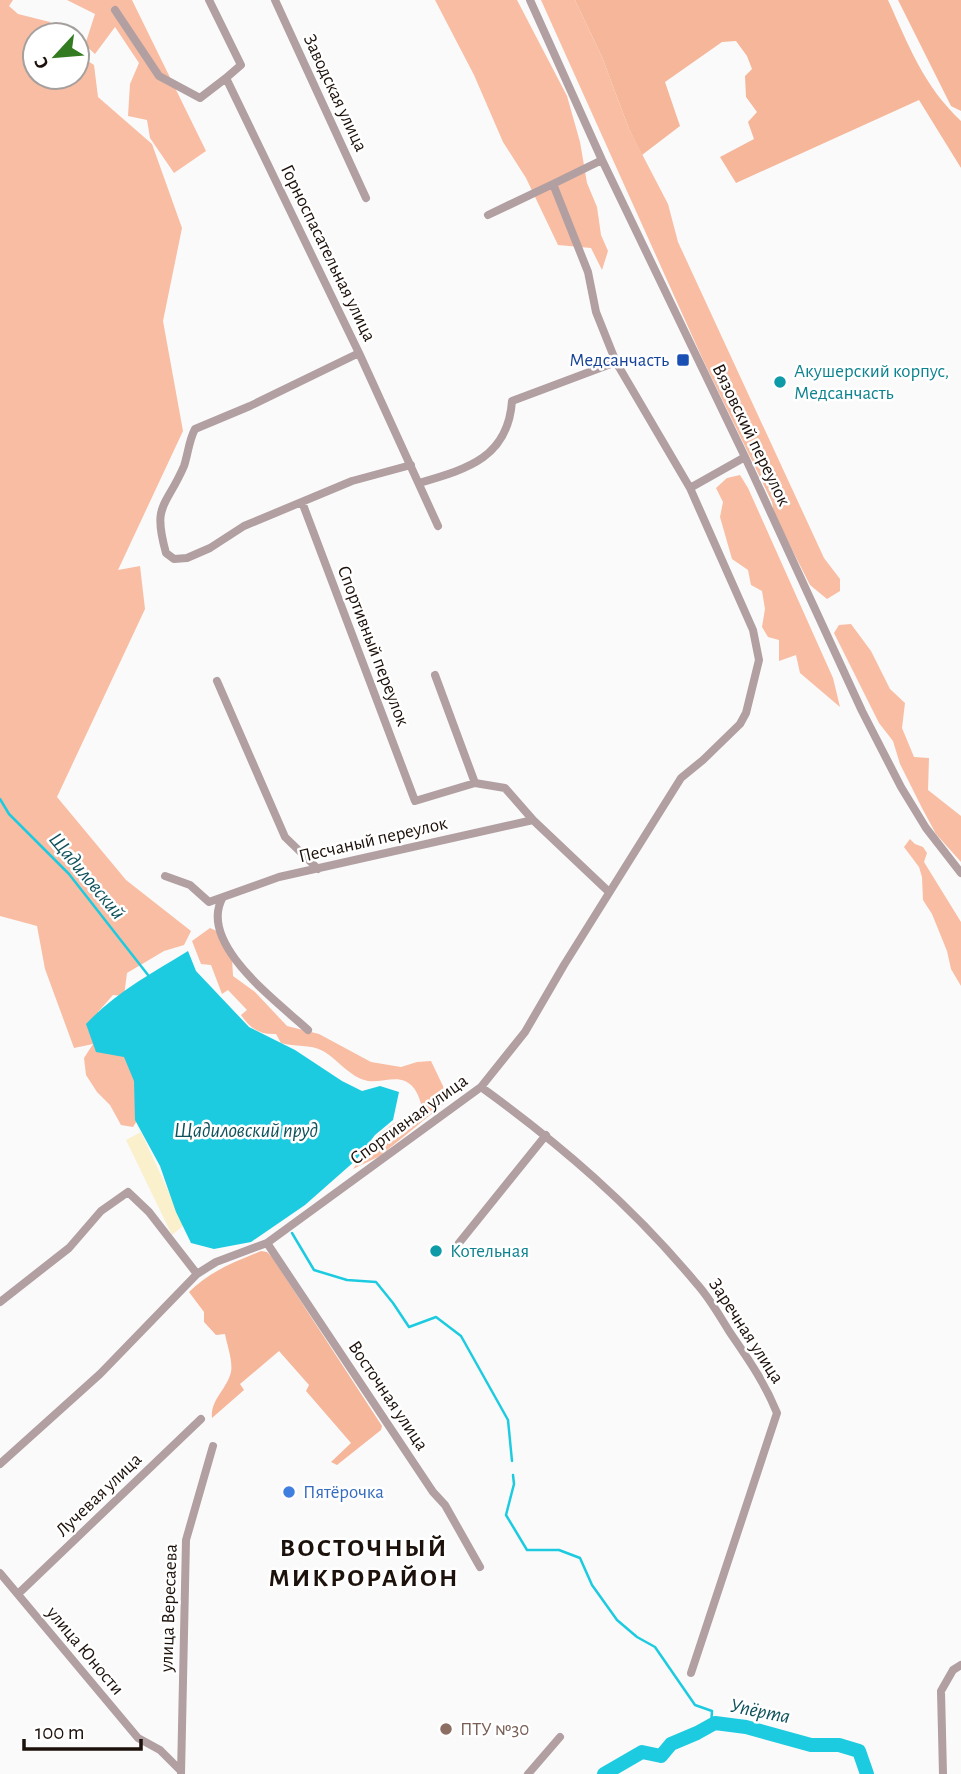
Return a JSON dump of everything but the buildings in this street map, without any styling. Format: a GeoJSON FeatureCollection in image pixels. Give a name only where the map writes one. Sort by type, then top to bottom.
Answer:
{"type":"FeatureCollection","features":[{"type":"Feature","properties":{"kind":"street"},"geometry":{"type":"LineString","coordinates":[[115,10],[159,76],[201,98],[241,65],[209,0]]}},
{"type":"Feature","properties":{"kind":"street","name":"Заводская улица"},"geometry":{"type":"LineString","coordinates":[[275,0],[366,198]]}},
{"type":"Feature","properties":{"kind":"street","name":"Вязовский переулок"},"geometry":{"type":"LineString","coordinates":[[530,0],[602,160],[745,457],[862,711],[901,787],[926,828],[961,873]]}},
{"type":"Feature","properties":{"kind":"street","name":"Горноспасательная улица"},"geometry":{"type":"LineString","coordinates":[[226,78],[359,353],[438,526]]}},
{"type":"Feature","properties":{"kind":"street"},"geometry":{"type":"LineString","coordinates":[[488,215],[602,160]]}},
{"type":"Feature","properties":{"kind":"street"},"geometry":{"type":"LineString","coordinates":[[553,184],[588,272],[596,312],[616,362],[690,488],[745,457]]}},
{"type":"Feature","properties":{"kind":"street"},"geometry":{"type":"LineString","coordinates":[[359,353],[250,406],[195,429],[183,466],[162,506],[159,518],[166,553],[174,559],[187,558],[210,548],[244,526],[352,481],[411,465]]}},
{"type":"Feature","properties":{"kind":"street"},"geometry":{"type":"LineString","coordinates":[[419,483],[475,464],[492,451],[505,435],[511,417],[512,401],[616,362]]}},
{"type":"Feature","properties":{"kind":"street","name":"Спортивная улица"},"geometry":{"type":"LineString","coordinates":[[0,1464],[100,1374],[197,1274],[216,1262],[267,1243],[481,1087],[525,1032],[681,778],[740,723],[746,713],[759,660],[753,630],[690,488]]}},
{"type":"Feature","properties":{"kind":"street","name":"Спортивный переулок"},"geometry":{"type":"LineString","coordinates":[[302,502],[415,801],[475,783]]}},
{"type":"Feature","properties":{"kind":"street"},"geometry":{"type":"LineString","coordinates":[[435,675],[475,783],[505,788],[533,820],[609,892]]}},
{"type":"Feature","properties":{"kind":"street"},"geometry":{"type":"LineString","coordinates":[[217,681],[285,837],[318,869]]}},
{"type":"Feature","properties":{"kind":"street","name":"Песчаный переулок"},"geometry":{"type":"LineString","coordinates":[[223,897],[279,877],[533,820]]}},
{"type":"Feature","properties":{"kind":"street"},"geometry":{"type":"LineString","coordinates":[[165,876],[190,885],[208,902],[223,897]]}},
{"type":"Feature","properties":{"kind":"street"},"geometry":{"type":"LineString","coordinates":[[223,897],[217,912],[220,936],[231,955],[308,1030]]}},
{"type":"Feature","properties":{"kind":"street","name":"Заречная улица"},"geometry":{"type":"LineString","coordinates":[[481,1087],[546,1135],[620,1199],[698,1285],[765,1383],[777,1413],[691,1673]]}},
{"type":"Feature","properties":{"kind":"street"},"geometry":{"type":"LineString","coordinates":[[459,1243],[546,1135]]}},
{"type":"Feature","properties":{"kind":"street"},"geometry":{"type":"LineString","coordinates":[[0,1302],[69,1248],[101,1211],[128,1192],[149,1212],[197,1274]]}},
{"type":"Feature","properties":{"kind":"street","name":"Восточная улица"},"geometry":{"type":"LineString","coordinates":[[267,1243],[433,1492],[445,1505],[481,1567]]}},
{"type":"Feature","properties":{"kind":"street","name":"Лучевая улица"},"geometry":{"type":"LineString","coordinates":[[18,1594],[201,1419]]}},
{"type":"Feature","properties":{"kind":"street","name":"улица Вересаева"},"geometry":{"type":"LineString","coordinates":[[181,1773],[186,1540],[213,1446]]}},
{"type":"Feature","properties":{"kind":"street","name":"улица Юности"},"geometry":{"type":"LineString","coordinates":[[0,1573],[138,1738],[160,1750],[181,1773]]}},
{"type":"Feature","properties":{"kind":"street"},"geometry":{"type":"LineString","coordinates":[[943,1774],[941,1691],[953,1670],[961,1665]]}},
{"type":"Feature","properties":{"kind":"street"},"geometry":{"type":"LineString","coordinates":[[528,1774],[560,1738]]}},
{"type":"Feature","properties":{"kind":"shaded area"},"geometry":{"type":"Polygon","coordinates":[[[0,0],[13,0],[9,6],[18,14],[46,21],[21,21],[21,91],[91,91],[91,63],[94,65],[98,97],[152,144],[182,228],[163,321],[183,431],[118,570],[140,566],[145,609],[57,797],[126,880],[191,931],[184,945],[164,951],[127,973],[124,996],[113,995],[98,1012],[121,1043],[146,1107],[133,1127],[121,1125],[110,1105],[86,1075],[84,1058],[93,1044],[74,1048],[45,969],[37,926],[0,916],[0,0]]]}},
{"type":"Feature","properties":{"kind":"shaded area"},"geometry":{"type":"Polygon","coordinates":[[[67,0],[132,0],[206,151],[174,173],[150,138],[147,120],[128,116],[130,84],[139,63],[115,27],[95,54],[91,50],[91,26],[95,14],[67,0]]]}},
{"type":"Feature","properties":{"kind":"shaded area"},"geometry":{"type":"Polygon","coordinates":[[[435,0],[517,0],[567,96],[580,142],[587,183],[597,207],[601,235],[608,251],[602,270],[591,248],[558,245],[526,178],[503,142],[474,75],[435,0]]]}},
{"type":"Feature","properties":{"kind":"shaded area"},"geometry":{"type":"Polygon","coordinates":[[[541,0],[575,0],[602,57],[629,129],[668,204],[678,242],[824,558],[840,579],[840,591],[827,599],[810,585],[774,514],[772,502],[703,360],[541,0]]]}},
{"type":"Feature","properties":{"kind":"shaded area"},"geometry":{"type":"Polygon","coordinates":[[[575,0],[888,0],[927,79],[961,121],[961,168],[919,100],[736,183],[720,157],[754,139],[748,122],[757,112],[746,97],[745,76],[752,69],[747,56],[736,41],[722,42],[665,82],[680,126],[642,155],[629,129],[602,57],[575,0]]]}},
{"type":"Feature","properties":{"kind":"shaded area"},"geometry":{"type":"Polygon","coordinates":[[[898,0],[961,0],[961,111],[951,106],[898,0]]]}},
{"type":"Feature","properties":{"kind":"shaded area"},"geometry":{"type":"Polygon","coordinates":[[[740,475],[833,678],[840,707],[800,673],[796,655],[779,661],[779,640],[768,637],[762,627],[765,609],[762,591],[751,585],[748,570],[732,559],[720,517],[723,502],[716,488],[727,478],[740,475]]]}},
{"type":"Feature","properties":{"kind":"shaded area"},"geometry":{"type":"Polygon","coordinates":[[[851,624],[871,651],[890,689],[905,703],[902,728],[914,757],[929,758],[928,790],[961,816],[961,862],[936,834],[900,764],[893,741],[879,723],[834,633],[839,625],[851,624]]]}},
{"type":"Feature","properties":{"kind":"shaded area"},"geometry":{"type":"Polygon","coordinates":[[[910,839],[927,853],[924,862],[961,922],[961,986],[951,969],[932,914],[923,900],[919,867],[904,847],[910,839]]]}},
{"type":"Feature","properties":{"kind":"shaded area"},"geometry":{"type":"Polygon","coordinates":[[[210,928],[219,932],[232,958],[233,976],[255,992],[287,1026],[319,1034],[371,1062],[401,1067],[431,1061],[443,1086],[446,1102],[380,1156],[353,1169],[376,1137],[422,1107],[416,1092],[409,1083],[401,1080],[361,1079],[323,1051],[281,1043],[276,1034],[260,1032],[252,1027],[241,1015],[247,1010],[228,990],[222,994],[211,965],[201,964],[192,941],[210,928]]]}},
{"type":"Feature","properties":{"kind":"shaded area"},"geometry":{"type":"Polygon","coordinates":[[[261,1251],[272,1257],[382,1426],[381,1430],[337,1465],[331,1462],[351,1443],[306,1391],[309,1385],[279,1351],[240,1384],[244,1390],[212,1418],[216,1400],[231,1372],[231,1358],[225,1334],[216,1335],[204,1322],[204,1312],[189,1292],[214,1273],[261,1251]]]}},
{"type":"Feature","properties":{"kind":"sand"},"geometry":{"type":"Polygon","coordinates":[[[141,1132],[184,1225],[172,1235],[126,1140],[141,1132]]]}},
{"type":"Feature","properties":{"kind":"water","name":"Щадиловский пруд"},"geometry":{"type":"Polygon","coordinates":[[[188,951],[196,971],[249,1027],[295,1050],[362,1091],[380,1086],[399,1092],[393,1120],[375,1135],[356,1160],[305,1205],[251,1242],[214,1249],[191,1243],[176,1212],[160,1166],[135,1120],[134,1081],[124,1057],[96,1052],[86,1024],[122,993],[188,951]]]}},
{"type":"Feature","properties":{"kind":"waterway","name":"Щадиловский"},"geometry":{"type":"LineString","coordinates":[[0,799],[9,814],[69,874],[148,975]]}},
{"type":"Feature","properties":{"kind":"waterway","name":"Щадиловский"},"geometry":{"type":"LineString","coordinates":[[292,1233],[314,1270],[347,1280],[376,1282],[409,1327],[436,1317],[461,1336],[508,1420],[512,1461]]}},
{"type":"Feature","properties":{"kind":"waterway","name":"Щадиловский"},"geometry":{"type":"LineString","coordinates":[[513,1475],[514,1484],[506,1515],[527,1550],[559,1550],[580,1558],[592,1585],[617,1620],[637,1637],[655,1647],[695,1705],[712,1711],[711,1726]]}},
{"type":"Feature","properties":{"kind":"waterway","name":"Упёрта"},"geometry":{"type":"LineString","coordinates":[[604,1774],[642,1752],[661,1756],[671,1744],[715,1723],[746,1727],[811,1745],[839,1745],[859,1751],[867,1774]]}},
{"type":"Feature","properties":{"kind":"place","name":"Медсанчасть"},"geometry":{"type":"Point","coordinates":[683,360]}},
{"type":"Feature","properties":{"kind":"place","name":"Акушерский корпус, Медсанчасть"},"geometry":{"type":"Point","coordinates":[780,382]}},
{"type":"Feature","properties":{"kind":"place","name":"Котельная"},"geometry":{"type":"Point","coordinates":[436,1251]}},
{"type":"Feature","properties":{"kind":"place","name":"Пятёрочка"},"geometry":{"type":"Point","coordinates":[289,1492]}},
{"type":"Feature","properties":{"kind":"place","name":"ПТУ №30"},"geometry":{"type":"Point","coordinates":[446,1729]}},
{"type":"Feature","properties":{"kind":"district","name":"ВОСТОЧНЫЙ МИКРОРАЙОН"},"geometry":{"type":"Point","coordinates":[364,1563]}}]}
